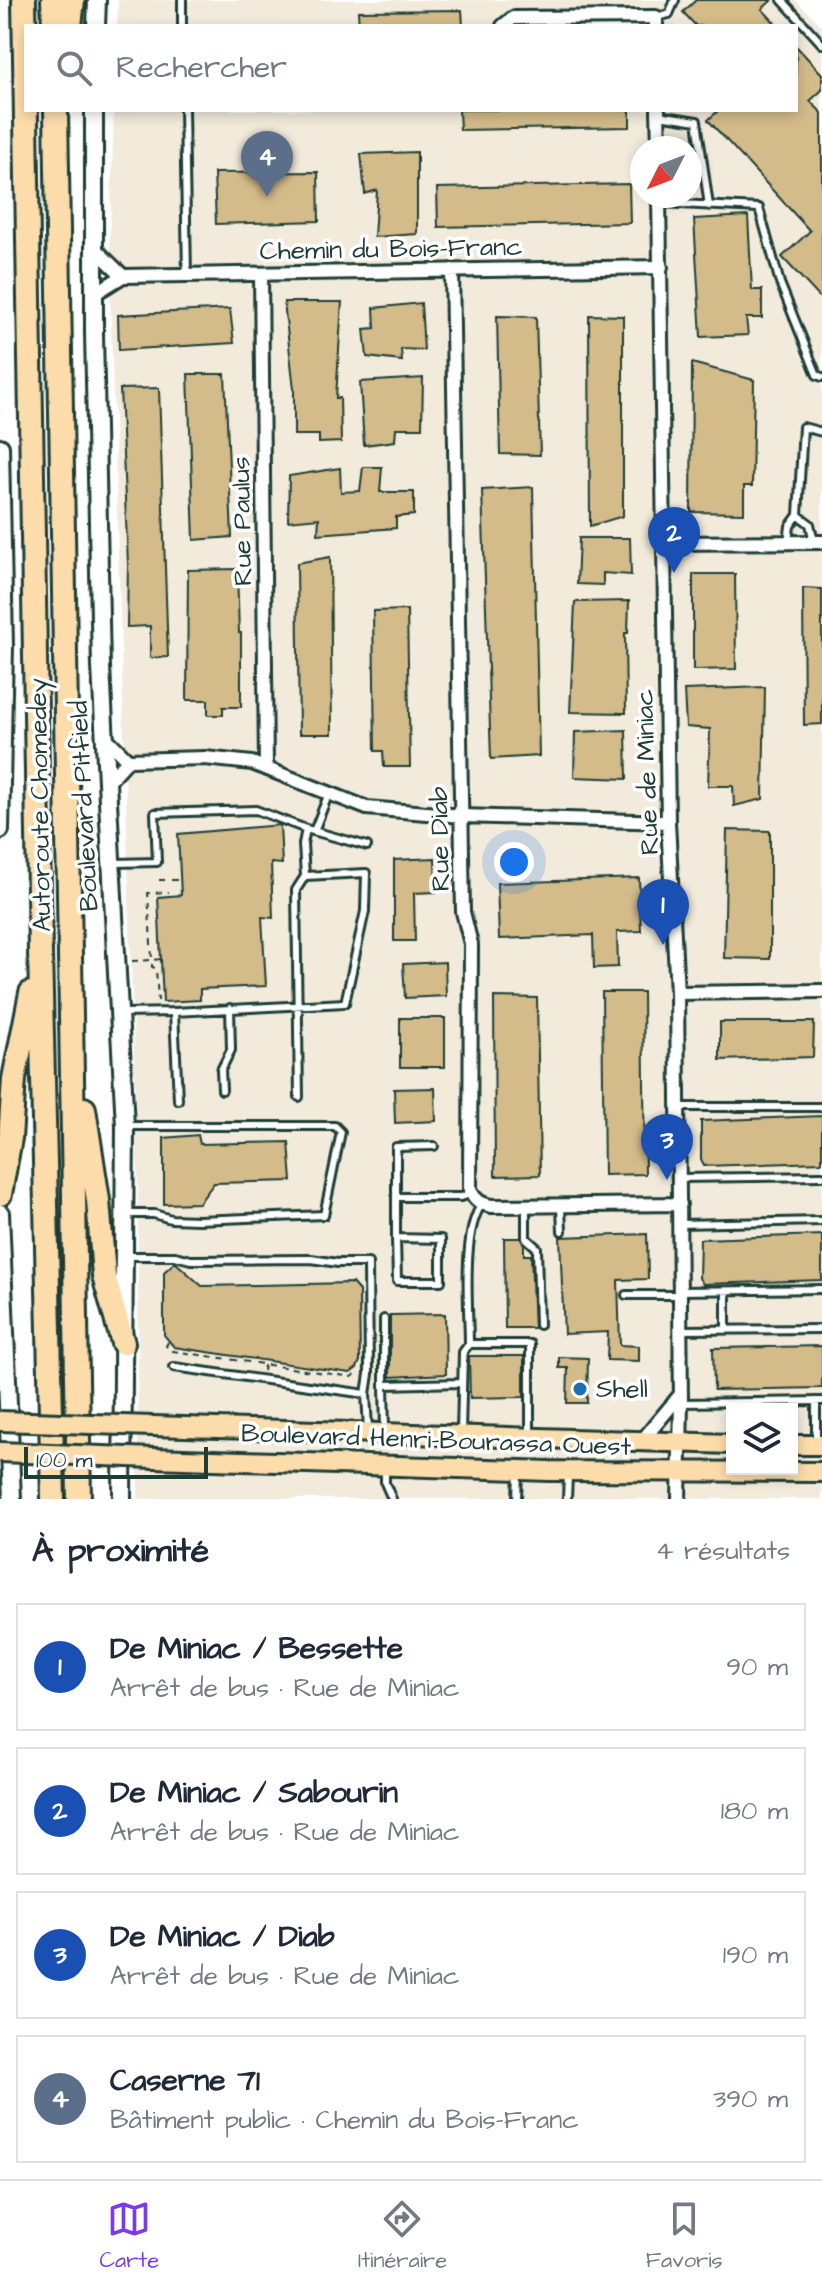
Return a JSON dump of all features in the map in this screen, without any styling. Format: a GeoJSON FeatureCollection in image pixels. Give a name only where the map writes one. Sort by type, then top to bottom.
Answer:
{"type":"FeatureCollection","features":[{"type":"Feature","properties":{"kind":"highway","name":"Autoroute Chomedey"},"geometry":{"type":"LineString","coordinates":[[24,0],[24,24]]}},
{"type":"Feature","properties":{"kind":"highway"},"geometry":{"type":"LineString","coordinates":[[53,0],[54,24]]}},
{"type":"Feature","properties":{"kind":"highway"},"geometry":{"type":"LineString","coordinates":[[70,24],[73,0]]}},
{"type":"Feature","properties":{"kind":"highway","name":"Autoroute Chomedey"},"geometry":{"type":"LineString","coordinates":[[26,112],[53,1499]]}},
{"type":"Feature","properties":{"kind":"highway","name":"Autoroute Chomedey"},"geometry":{"type":"LineString","coordinates":[[56,113],[79,1499]]}},
{"type":"Feature","properties":{"kind":"highway"},"geometry":{"type":"LineString","coordinates":[[0,1194],[10,1138],[14,1079],[40,952]]}},
{"type":"Feature","properties":{"kind":"highway"},"geometry":{"type":"LineString","coordinates":[[71,1025],[98,1200],[104,1276],[123,1343]]}},
{"type":"Feature","properties":{"kind":"main road"},"geometry":{"type":"LineString","coordinates":[[96,24],[97,0]]}},
{"type":"Feature","properties":{"kind":"main road","name":"Boulevard Pitfield"},"geometry":{"type":"LineString","coordinates":[[94,112],[93,247],[105,737],[125,1126],[122,1499]]}},
{"type":"Feature","properties":{"kind":"main road"},"geometry":{"type":"LineString","coordinates":[[0,447],[0,830]]}},
{"type":"Feature","properties":{"kind":"main road"},"geometry":{"type":"LineString","coordinates":[[0,1213],[2,1351],[12,1499]]}},
{"type":"Feature","properties":{"kind":"main road","name":"Boulevard Henri-Bourassa Ouest"},"geometry":{"type":"LineString","coordinates":[[0,1421],[726,1444]]}},
{"type":"Feature","properties":{"kind":"main road"},"geometry":{"type":"LineString","coordinates":[[798,1445],[819,1445]]}},
{"type":"Feature","properties":{"kind":"main road","name":"Boulevard Henri-Bourassa Ouest"},"geometry":{"type":"LineString","coordinates":[[0,1452],[518,1470],[822,1472]]}},
{"type":"Feature","properties":{"kind":"street"},"geometry":{"type":"LineString","coordinates":[[506,24],[513,18],[656,21]]}},
{"type":"Feature","properties":{"kind":"street"},"geometry":{"type":"LineString","coordinates":[[658,113],[659,136]]}},
{"type":"Feature","properties":{"kind":"street","name":"Rue de Miniac"},"geometry":{"type":"LineString","coordinates":[[660,208],[668,822],[677,993],[681,1330],[679,1499]]}},
{"type":"Feature","properties":{"kind":"street"},"geometry":{"type":"LineString","coordinates":[[93,247],[123,276],[94,294]]}},
{"type":"Feature","properties":{"kind":"street","name":"Chemin du Bois-Franc"},"geometry":{"type":"LineString","coordinates":[[123,276],[661,267]]}},
{"type":"Feature","properties":{"kind":"street","name":"Rue Diab"},"geometry":{"type":"LineString","coordinates":[[452,270],[463,912],[471,944],[472,1194]]}},
{"type":"Feature","properties":{"kind":"street","name":"Rue Paulus"},"geometry":{"type":"LineString","coordinates":[[261,274],[266,767]]}},
{"type":"Feature","properties":{"kind":"street"},"geometry":{"type":"LineString","coordinates":[[664,543],[818,542]]}},
{"type":"Feature","properties":{"kind":"street"},"geometry":{"type":"LineString","coordinates":[[105,737],[128,760]]}},
{"type":"Feature","properties":{"kind":"street"},"geometry":{"type":"LineString","coordinates":[[107,783],[128,760],[205,758],[266,767],[367,808],[462,816],[668,822]]}},
{"type":"Feature","properties":{"kind":"street"},"geometry":{"type":"LineString","coordinates":[[677,993],[822,991]]}},
{"type":"Feature","properties":{"kind":"street"},"geometry":{"type":"LineString","coordinates":[[472,1194],[482,1204],[680,1204]]}},
{"type":"Feature","properties":{"kind":"street"},"geometry":{"type":"LineString","coordinates":[[640,1443],[678,1400]]}},
{"type":"Feature","properties":{"kind":"lane"},"geometry":{"type":"LineString","coordinates":[[182,0],[182,24]]}},
{"type":"Feature","properties":{"kind":"lane"},"geometry":{"type":"LineString","coordinates":[[656,21],[669,14],[675,0]]}},
{"type":"Feature","properties":{"kind":"lane"},"geometry":{"type":"LineString","coordinates":[[782,0],[822,44]]}},
{"type":"Feature","properties":{"kind":"lane"},"geometry":{"type":"LineString","coordinates":[[184,112],[187,275]]}},
{"type":"Feature","properties":{"kind":"lane"},"geometry":{"type":"LineString","coordinates":[[695,112],[709,206]]}},
{"type":"Feature","properties":{"kind":"lane"},"geometry":{"type":"LineString","coordinates":[[658,113],[697,121]]}},
{"type":"Feature","properties":{"kind":"lane"},"geometry":{"type":"LineString","coordinates":[[702,205],[759,208],[780,283],[820,374]]}},
{"type":"Feature","properties":{"kind":"lane"},"geometry":{"type":"LineString","coordinates":[[788,542],[790,526],[798,515],[803,427],[822,432]]}},
{"type":"Feature","properties":{"kind":"lane"},"geometry":{"type":"LineString","coordinates":[[798,515],[805,517],[818,542]]}},
{"type":"Feature","properties":{"kind":"lane"},"geometry":{"type":"LineString","coordinates":[[299,1097],[296,890],[305,876],[303,844],[329,793]]}},
{"type":"Feature","properties":{"kind":"lane"},"geometry":{"type":"LineString","coordinates":[[111,864],[157,862],[155,813],[252,809],[367,846]]}},
{"type":"Feature","properties":{"kind":"lane"},"geometry":{"type":"LineString","coordinates":[[119,1013],[345,1003],[366,901],[366,873],[305,876]]}},
{"type":"Feature","properties":{"kind":"lane"},"geometry":{"type":"LineString","coordinates":[[222,1090],[221,1070],[231,1050],[230,1008]]}},
{"type":"Feature","properties":{"kind":"lane"},"geometry":{"type":"LineString","coordinates":[[174,1012],[178,1100]]}},
{"type":"Feature","properties":{"kind":"lane"},"geometry":{"type":"LineString","coordinates":[[678,1107],[822,1107]]}},
{"type":"Feature","properties":{"kind":"lane"},"geometry":{"type":"LineString","coordinates":[[124,1214],[154,1214],[171,1219],[198,1220],[324,1215],[341,1132],[335,1126],[125,1126]]}},
{"type":"Feature","properties":{"kind":"lane"},"geometry":{"type":"LineString","coordinates":[[396,1238],[441,1239],[441,1281],[397,1281],[396,1238],[396,1147],[434,1146]]}},
{"type":"Feature","properties":{"kind":"lane"},"geometry":{"type":"LineString","coordinates":[[679,1178],[822,1176]]}},
{"type":"Feature","properties":{"kind":"lane"},"geometry":{"type":"LineString","coordinates":[[396,1197],[461,1197],[472,1194]]}},
{"type":"Feature","properties":{"kind":"lane"},"geometry":{"type":"LineString","coordinates":[[461,1437],[463,1352],[469,1344],[469,1236],[474,1216],[482,1204]]}},
{"type":"Feature","properties":{"kind":"lane"},"geometry":{"type":"LineString","coordinates":[[526,1205],[526,1238],[537,1248],[539,1325]]}},
{"type":"Feature","properties":{"kind":"lane"},"geometry":{"type":"LineString","coordinates":[[561,1205],[562,1231]]}},
{"type":"Feature","properties":{"kind":"lane"},"geometry":{"type":"LineString","coordinates":[[680,1224],[822,1221]]}},
{"type":"Feature","properties":{"kind":"lane"},"geometry":{"type":"LineString","coordinates":[[124,1256],[368,1263],[369,1374],[366,1394],[376,1433]]}},
{"type":"Feature","properties":{"kind":"lane"},"geometry":{"type":"LineString","coordinates":[[626,1295],[822,1289]]}},
{"type":"Feature","properties":{"kind":"lane"},"geometry":{"type":"LineString","coordinates":[[726,1291],[726,1330]]}},
{"type":"Feature","properties":{"kind":"lane"},"geometry":{"type":"LineString","coordinates":[[376,1433],[384,1385],[384,1319]]}},
{"type":"Feature","properties":{"kind":"lane"},"geometry":{"type":"LineString","coordinates":[[681,1330],[822,1329]]}},
{"type":"Feature","properties":{"kind":"lane"},"geometry":{"type":"LineString","coordinates":[[469,1344],[530,1344],[530,1439]]}},
{"type":"Feature","properties":{"kind":"lane"},"geometry":{"type":"LineString","coordinates":[[174,1367],[366,1394]]}},
{"type":"Feature","properties":{"kind":"lane"},"geometry":{"type":"LineString","coordinates":[[384,1385],[461,1383]]}},
{"type":"Feature","properties":{"kind":"lane"},"geometry":{"type":"LineString","coordinates":[[678,1400],[819,1401],[819,1445]]}},
{"type":"Feature","properties":{"kind":"lane"},"geometry":{"type":"LineString","coordinates":[[385,1465],[385,1483],[392,1499]]}},
{"type":"Feature","properties":{"kind":"lane"},"geometry":{"type":"LineString","coordinates":[[517,1499],[518,1470]]}},
{"type":"Feature","properties":{"kind":"lane"},"geometry":{"type":"LineString","coordinates":[[567,1499],[568,1471]]}},
{"type":"Feature","properties":{"kind":"path"},"geometry":{"type":"LineString","coordinates":[[159,880],[180,880]]}},
{"type":"Feature","properties":{"kind":"path"},"geometry":{"type":"LineString","coordinates":[[159,887],[160,893]]}},
{"type":"Feature","properties":{"kind":"path"},"geometry":{"type":"LineString","coordinates":[[158,1004],[156,968],[152,967],[148,893],[169,892]]}},
{"type":"Feature","properties":{"kind":"path"},"geometry":{"type":"LineString","coordinates":[[127,961],[161,959]]}},
{"type":"Feature","properties":{"kind":"path"},"geometry":{"type":"LineString","coordinates":[[168,1342],[166,1346],[169,1349],[352,1377],[364,1368]]}},
{"type":"Feature","properties":{"kind":"shaded area"},"geometry":{"type":"Polygon","coordinates":[[[118,0],[796,0],[822,26],[822,1499],[138,1499],[138,1183],[109,263],[114,112],[798,112],[798,24],[117,24],[118,0]]]}},
{"type":"Feature","properties":{"kind":"building"},"geometry":{"type":"Polygon","coordinates":[[[696,0],[772,0],[762,9],[776,24],[694,24],[683,12],[696,0]]]}},
{"type":"Feature","properties":{"kind":"building"},"geometry":{"type":"Polygon","coordinates":[[[462,10],[463,24],[359,24],[358,11],[462,10]]]}},
{"type":"Feature","properties":{"kind":"building"},"geometry":{"type":"Polygon","coordinates":[[[798,48],[822,74],[822,90],[810,101],[822,113],[822,300],[782,257],[810,231],[708,120],[717,112],[798,112],[798,48]]]}},
{"type":"Feature","properties":{"kind":"building"},"geometry":{"type":"Polygon","coordinates":[[[459,112],[630,112],[630,127],[460,130],[459,112]]]}},
{"type":"Feature","properties":{"kind":"building"},"geometry":{"type":"Polygon","coordinates":[[[417,152],[417,234],[374,237],[377,190],[365,194],[361,154],[417,152]]]}},
{"type":"Feature","properties":{"kind":"building"},"geometry":{"type":"Polygon","coordinates":[[[318,172],[319,221],[216,224],[214,173],[318,172]]]}},
{"type":"Feature","properties":{"kind":"building"},"geometry":{"type":"Polygon","coordinates":[[[629,184],[630,223],[438,227],[437,188],[629,184]]]}},
{"type":"Feature","properties":{"kind":"building"},"geometry":{"type":"Polygon","coordinates":[[[748,216],[752,290],[762,290],[762,318],[746,318],[748,335],[701,337],[694,219],[748,216]]]}},
{"type":"Feature","properties":{"kind":"building"},"geometry":{"type":"Polygon","coordinates":[[[284,302],[342,302],[336,398],[340,398],[341,442],[319,443],[319,435],[294,435],[294,389],[284,302]]]}},
{"type":"Feature","properties":{"kind":"building"},"geometry":{"type":"Polygon","coordinates":[[[421,303],[424,350],[401,349],[402,361],[367,357],[364,329],[375,328],[374,308],[421,303]]]}},
{"type":"Feature","properties":{"kind":"building"},"geometry":{"type":"Polygon","coordinates":[[[230,309],[234,343],[119,350],[118,315],[230,309]]]}},
{"type":"Feature","properties":{"kind":"building"},"geometry":{"type":"Polygon","coordinates":[[[589,315],[623,316],[623,516],[590,526],[589,315]]]}},
{"type":"Feature","properties":{"kind":"building"},"geometry":{"type":"Polygon","coordinates":[[[497,316],[536,317],[540,455],[500,454],[497,316]]]}},
{"type":"Feature","properties":{"kind":"building"},"geometry":{"type":"Polygon","coordinates":[[[692,363],[754,380],[752,486],[744,486],[744,513],[691,512],[692,363]]]}},
{"type":"Feature","properties":{"kind":"building"},"geometry":{"type":"Polygon","coordinates":[[[188,374],[225,374],[232,537],[194,540],[188,374]]]}},
{"type":"Feature","properties":{"kind":"building"},"geometry":{"type":"Polygon","coordinates":[[[423,378],[422,428],[396,428],[395,441],[364,445],[360,382],[423,378]]]}},
{"type":"Feature","properties":{"kind":"building"},"geometry":{"type":"Polygon","coordinates":[[[159,388],[168,657],[150,658],[150,626],[127,627],[128,564],[120,389],[159,388]]]}},
{"type":"Feature","properties":{"kind":"building"},"geometry":{"type":"Polygon","coordinates":[[[363,467],[382,467],[380,492],[414,492],[414,515],[396,517],[396,528],[318,534],[319,518],[288,521],[289,476],[340,468],[341,492],[360,491],[363,467]]]}},
{"type":"Feature","properties":{"kind":"building"},"geometry":{"type":"Polygon","coordinates":[[[533,487],[539,756],[491,759],[482,490],[533,487]]]}},
{"type":"Feature","properties":{"kind":"building"},"geometry":{"type":"Polygon","coordinates":[[[579,538],[630,538],[631,575],[603,573],[603,585],[577,584],[579,538]]]}},
{"type":"Feature","properties":{"kind":"building"},"geometry":{"type":"Polygon","coordinates":[[[330,557],[332,734],[299,734],[297,563],[330,557]]]}},
{"type":"Feature","properties":{"kind":"building"},"geometry":{"type":"Polygon","coordinates":[[[237,569],[241,707],[223,707],[223,715],[208,715],[208,700],[187,700],[188,570],[237,569]]]}},
{"type":"Feature","properties":{"kind":"building"},"geometry":{"type":"Polygon","coordinates":[[[693,574],[735,574],[736,669],[693,670],[693,574]]]}},
{"type":"Feature","properties":{"kind":"building"},"geometry":{"type":"Polygon","coordinates":[[[803,588],[822,589],[822,724],[804,725],[803,588]]]}},
{"type":"Feature","properties":{"kind":"building"},"geometry":{"type":"Polygon","coordinates":[[[629,601],[628,633],[625,633],[626,713],[570,712],[575,602],[629,601]]]}},
{"type":"Feature","properties":{"kind":"building"},"geometry":{"type":"Polygon","coordinates":[[[407,610],[410,767],[384,767],[383,751],[375,751],[373,611],[407,610]]]}},
{"type":"Feature","properties":{"kind":"building"},"geometry":{"type":"Polygon","coordinates":[[[765,687],[763,799],[734,806],[733,786],[708,786],[710,729],[686,727],[684,690],[765,687]]]}},
{"type":"Feature","properties":{"kind":"building"},"geometry":{"type":"Polygon","coordinates":[[[626,730],[627,779],[574,777],[575,732],[626,730]]]}},
{"type":"Feature","properties":{"kind":"building"},"geometry":{"type":"Polygon","coordinates":[[[280,825],[282,864],[271,863],[273,918],[262,917],[266,986],[200,989],[200,1000],[163,1002],[158,897],[181,895],[178,834],[280,825]]]}},
{"type":"Feature","properties":{"kind":"building"},"geometry":{"type":"Polygon","coordinates":[[[727,830],[770,831],[770,959],[724,958],[727,830]]]}},
{"type":"Feature","properties":{"kind":"building"},"geometry":{"type":"Polygon","coordinates":[[[435,858],[436,892],[414,893],[415,941],[394,941],[394,860],[435,858]]]}},
{"type":"Feature","properties":{"kind":"building"},"geometry":{"type":"Polygon","coordinates":[[[639,878],[641,931],[617,932],[618,967],[594,968],[593,935],[499,939],[497,883],[639,878]]]}},
{"type":"Feature","properties":{"kind":"building"},"geometry":{"type":"Polygon","coordinates":[[[445,962],[446,996],[405,998],[403,964],[445,962]]]}},
{"type":"Feature","properties":{"kind":"building"},"geometry":{"type":"Polygon","coordinates":[[[602,992],[643,992],[645,1174],[604,1175],[602,992]]]}},
{"type":"Feature","properties":{"kind":"building"},"geometry":{"type":"Polygon","coordinates":[[[494,997],[537,998],[540,1175],[495,1176],[494,997]]]}},
{"type":"Feature","properties":{"kind":"building"},"geometry":{"type":"Polygon","coordinates":[[[400,1018],[445,1018],[445,1067],[400,1067],[400,1018]]]}},
{"type":"Feature","properties":{"kind":"building"},"geometry":{"type":"Polygon","coordinates":[[[720,1022],[814,1022],[813,1057],[720,1060],[720,1022]]]}},
{"type":"Feature","properties":{"kind":"building"},"geometry":{"type":"Polygon","coordinates":[[[435,1088],[436,1121],[395,1123],[394,1089],[435,1088]]]}},
{"type":"Feature","properties":{"kind":"building"},"geometry":{"type":"Polygon","coordinates":[[[822,1116],[822,1162],[704,1166],[701,1159],[701,1121],[822,1116]]]}},
{"type":"Feature","properties":{"kind":"building"},"geometry":{"type":"Polygon","coordinates":[[[198,1135],[200,1144],[289,1142],[292,1181],[214,1183],[199,1203],[164,1204],[164,1138],[198,1135]]]}},
{"type":"Feature","properties":{"kind":"building"},"geometry":{"type":"Polygon","coordinates":[[[647,1234],[648,1279],[618,1280],[620,1345],[639,1346],[639,1361],[607,1360],[608,1332],[564,1334],[560,1237],[647,1234]]]}},
{"type":"Feature","properties":{"kind":"building"},"geometry":{"type":"Polygon","coordinates":[[[822,1235],[822,1280],[703,1284],[699,1278],[700,1239],[822,1235]]]}},
{"type":"Feature","properties":{"kind":"building"},"geometry":{"type":"Polygon","coordinates":[[[504,1238],[520,1238],[524,1244],[524,1255],[531,1255],[534,1328],[505,1328],[504,1238]]]}},
{"type":"Feature","properties":{"kind":"building"},"geometry":{"type":"Polygon","coordinates":[[[175,1262],[202,1286],[352,1283],[359,1291],[360,1361],[357,1368],[350,1373],[174,1347],[164,1335],[164,1272],[175,1262]]]}},
{"type":"Feature","properties":{"kind":"building"},"geometry":{"type":"Polygon","coordinates":[[[445,1314],[446,1374],[390,1377],[390,1315],[445,1314]]]}},
{"type":"Feature","properties":{"kind":"building"},"geometry":{"type":"Polygon","coordinates":[[[822,1346],[822,1388],[714,1390],[713,1348],[822,1346]]]}},
{"type":"Feature","properties":{"kind":"building"},"geometry":{"type":"Polygon","coordinates":[[[469,1356],[524,1356],[524,1397],[470,1398],[469,1356]]]}},
{"type":"Feature","properties":{"kind":"building"},"geometry":{"type":"Polygon","coordinates":[[[559,1357],[588,1358],[587,1403],[567,1403],[568,1368],[559,1368],[559,1357]]]}},
{"type":"Feature","properties":{"kind":"place","name":"Caserne 71"},"geometry":{"type":"Point","coordinates":[267,197]}},
{"type":"Feature","properties":{"kind":"place","name":"De Miniac / Sabourin"},"geometry":{"type":"Point","coordinates":[674,573]}},
{"type":"Feature","properties":{"kind":"place","name":"De Miniac / Bessette"},"geometry":{"type":"Point","coordinates":[663,945]}},
{"type":"Feature","properties":{"kind":"place","name":"De Miniac / Diab"},"geometry":{"type":"Point","coordinates":[667,1180]}},
{"type":"Feature","properties":{"kind":"place","name":"Shell"},"geometry":{"type":"Point","coordinates":[580,1389]}}]}
